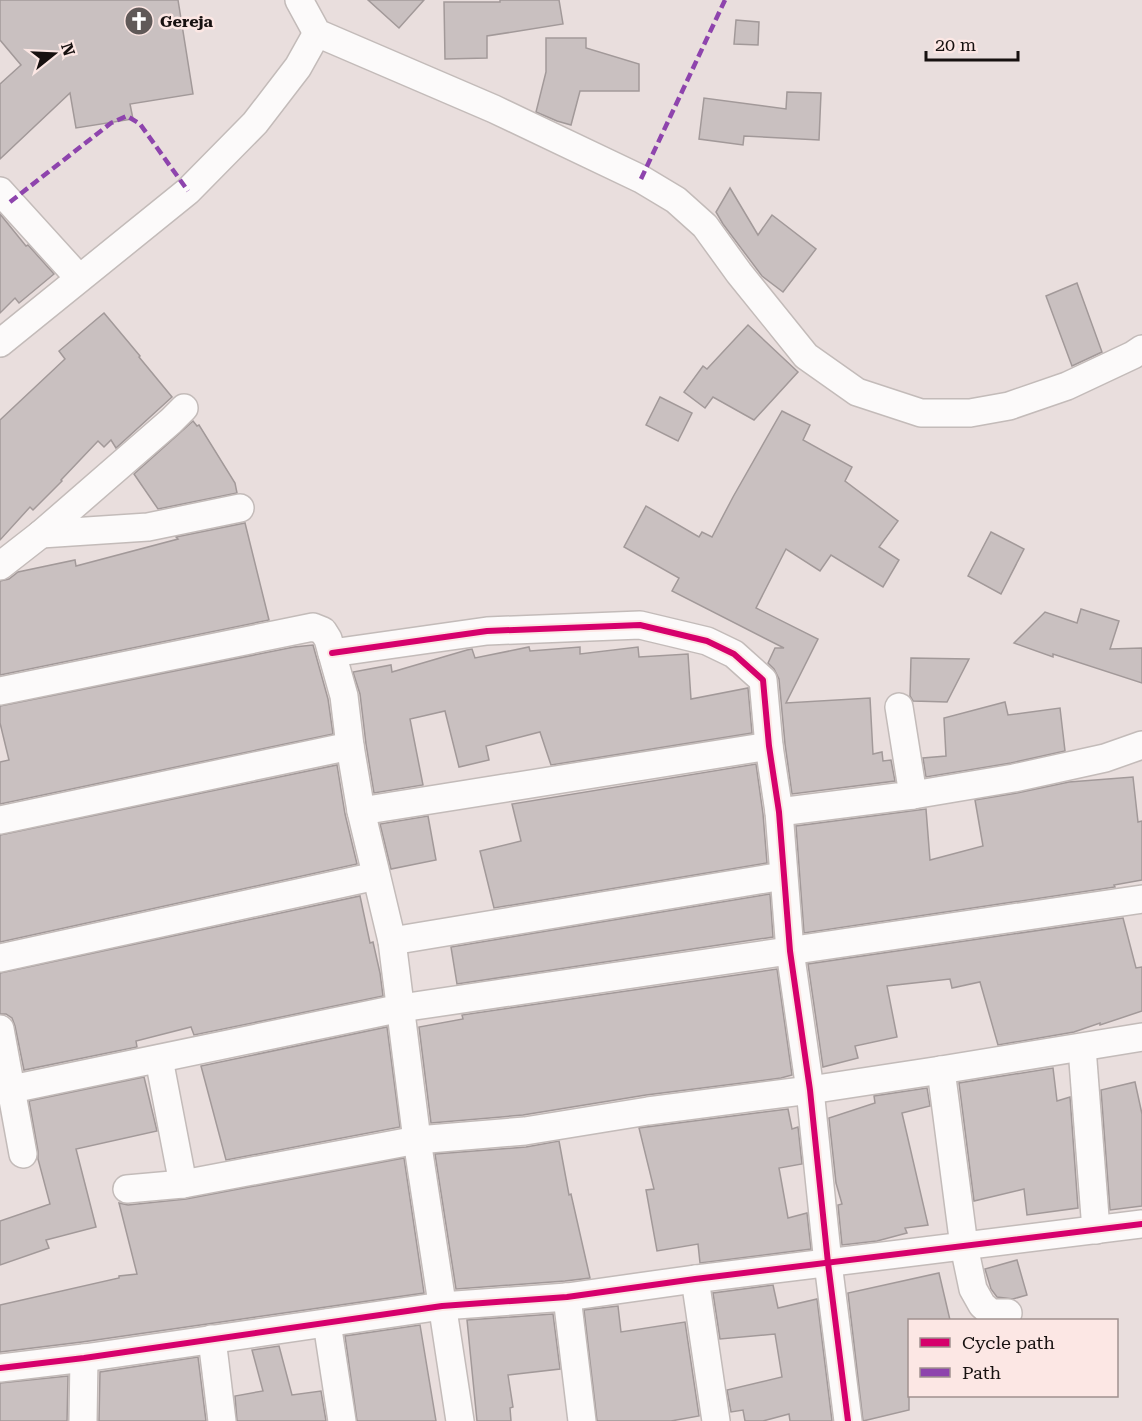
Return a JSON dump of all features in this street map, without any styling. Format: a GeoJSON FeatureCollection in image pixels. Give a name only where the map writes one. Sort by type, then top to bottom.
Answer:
{"type":"FeatureCollection","features":[{"type":"Feature","properties":{"kind":"street"},"geometry":{"type":"LineString","coordinates":[[299,0],[317,33],[494,109],[641,179],[676,200],[705,226],[739,273],[807,356],[858,392],[921,413],[970,413],[1009,406],[1067,386],[1142,349]]}},
{"type":"Feature","properties":{"kind":"street"},"geometry":{"type":"LineString","coordinates":[[0,343],[188,191],[255,123],[298,67],[317,33]]}},
{"type":"Feature","properties":{"kind":"street"},"geometry":{"type":"LineString","coordinates":[[0,191],[79,278]]}},
{"type":"Feature","properties":{"kind":"street"},"geometry":{"type":"LineString","coordinates":[[0,566],[41,534],[184,408]]}},
{"type":"Feature","properties":{"kind":"street"},"geometry":{"type":"LineString","coordinates":[[41,534],[147,526],[240,508]]}},
{"type":"Feature","properties":{"kind":"street"},"geometry":{"type":"LineString","coordinates":[[332,653],[487,631],[640,625],[707,641],[734,654],[763,680],[769,746],[779,812],[790,951],[810,1090],[828,1263],[848,1421]]}},
{"type":"Feature","properties":{"kind":"street"},"geometry":{"type":"LineString","coordinates":[[0,691],[313,627],[322,631],[328,639],[344,696],[361,811],[392,941],[417,1140],[460,1421]]}},
{"type":"Feature","properties":{"kind":"street"},"geometry":{"type":"LineString","coordinates":[[899,707],[913,795]]}},
{"type":"Feature","properties":{"kind":"street"},"geometry":{"type":"LineString","coordinates":[[779,812],[913,795],[1014,778],[1105,758],[1142,745]]}},
{"type":"Feature","properties":{"kind":"street"},"geometry":{"type":"LineString","coordinates":[[0,820],[350,746]]}},
{"type":"Feature","properties":{"kind":"street"},"geometry":{"type":"LineString","coordinates":[[361,811],[769,746]]}},
{"type":"Feature","properties":{"kind":"street"},"geometry":{"type":"LineString","coordinates":[[0,958],[375,876]]}},
{"type":"Feature","properties":{"kind":"street"},"geometry":{"type":"LineString","coordinates":[[392,941],[783,876]]}},
{"type":"Feature","properties":{"kind":"street"},"geometry":{"type":"LineString","coordinates":[[12,1089],[401,1008],[1142,899]]}},
{"type":"Feature","properties":{"kind":"street"},"geometry":{"type":"LineString","coordinates":[[0,1029],[23,1154]]}},
{"type":"Feature","properties":{"kind":"street"},"geometry":{"type":"LineString","coordinates":[[127,1189],[183,1184],[417,1140],[525,1131],[648,1111],[810,1090],[1142,1037]]}},
{"type":"Feature","properties":{"kind":"street"},"geometry":{"type":"LineString","coordinates":[[1082,1048],[1096,1230]]}},
{"type":"Feature","properties":{"kind":"street"},"geometry":{"type":"LineString","coordinates":[[159,1059],[183,1184]]}},
{"type":"Feature","properties":{"kind":"street"},"geometry":{"type":"LineString","coordinates":[[940,1070],[964,1246],[973,1289],[982,1305],[991,1313],[1008,1313]]}},
{"type":"Feature","properties":{"kind":"street"},"geometry":{"type":"LineString","coordinates":[[0,1368],[442,1306],[567,1297],[1142,1224]]}},
{"type":"Feature","properties":{"kind":"street"},"geometry":{"type":"LineString","coordinates":[[695,1279],[716,1421]]}},
{"type":"Feature","properties":{"kind":"street"},"geometry":{"type":"LineString","coordinates":[[567,1297],[582,1421]]}},
{"type":"Feature","properties":{"kind":"street"},"geometry":{"type":"LineString","coordinates":[[327,1323],[342,1421]]}},
{"type":"Feature","properties":{"kind":"street"},"geometry":{"type":"LineString","coordinates":[[212,1339],[222,1421]]}},
{"type":"Feature","properties":{"kind":"street"},"geometry":{"type":"LineString","coordinates":[[82,1421],[84,1358]]}},
{"type":"Feature","properties":{"kind":"building"},"geometry":{"type":"Polygon","coordinates":[[[0,0],[178,0],[193,94],[130,104],[133,119],[76,128],[70,93],[0,159],[0,84],[21,65],[0,40],[0,0]]]}},
{"type":"Feature","properties":{"kind":"building"},"geometry":{"type":"Polygon","coordinates":[[[368,0],[424,0],[399,28],[368,0]]]}},
{"type":"Feature","properties":{"kind":"building"},"geometry":{"type":"Polygon","coordinates":[[[500,0],[559,0],[563,24],[487,36],[487,58],[445,59],[444,2],[500,2],[500,0]]]}},
{"type":"Feature","properties":{"kind":"building"},"geometry":{"type":"Polygon","coordinates":[[[736,20],[759,22],[758,45],[734,44],[736,20]]]}},
{"type":"Feature","properties":{"kind":"building"},"geometry":{"type":"Polygon","coordinates":[[[546,38],[586,38],[586,48],[639,64],[639,91],[580,91],[571,125],[536,112],[546,72],[546,38]]]}},
{"type":"Feature","properties":{"kind":"building"},"geometry":{"type":"Polygon","coordinates":[[[787,92],[821,93],[819,140],[744,136],[743,145],[699,139],[704,98],[786,109],[787,92]]]}},
{"type":"Feature","properties":{"kind":"building"},"geometry":{"type":"Polygon","coordinates":[[[730,188],[758,235],[772,215],[816,249],[783,292],[762,276],[716,212],[730,188]]]}},
{"type":"Feature","properties":{"kind":"building"},"geometry":{"type":"Polygon","coordinates":[[[0,214],[26,246],[28,245],[54,274],[19,303],[15,298],[0,313],[0,214]]]}},
{"type":"Feature","properties":{"kind":"building"},"geometry":{"type":"Polygon","coordinates":[[[1077,283],[1102,352],[1072,366],[1046,296],[1077,283]]]}},
{"type":"Feature","properties":{"kind":"building"},"geometry":{"type":"Polygon","coordinates":[[[104,313],[172,397],[116,448],[111,440],[104,447],[98,441],[62,481],[33,510],[30,507],[0,540],[0,420],[65,359],[59,351],[104,313]]]}},
{"type":"Feature","properties":{"kind":"building"},"geometry":{"type":"Polygon","coordinates":[[[748,325],[798,372],[754,420],[713,397],[705,408],[684,392],[703,366],[707,369],[748,325]]]}},
{"type":"Feature","properties":{"kind":"building"},"geometry":{"type":"Polygon","coordinates":[[[660,397],[692,413],[678,441],[646,425],[660,397]]]}},
{"type":"Feature","properties":{"kind":"building"},"geometry":{"type":"Polygon","coordinates":[[[782,411],[810,425],[803,440],[852,467],[845,481],[898,521],[879,547],[899,560],[883,587],[831,555],[820,571],[786,549],[756,608],[818,639],[786,703],[870,698],[873,754],[882,752],[883,761],[891,760],[895,781],[792,794],[779,679],[768,663],[775,648],[784,648],[672,591],[679,578],[624,547],[646,506],[699,537],[702,532],[712,537],[782,411]]]}},
{"type":"Feature","properties":{"kind":"building"},"geometry":{"type":"Polygon","coordinates":[[[193,421],[197,426],[199,425],[235,483],[237,493],[158,509],[134,474],[193,421]]]}},
{"type":"Feature","properties":{"kind":"building"},"geometry":{"type":"Polygon","coordinates":[[[245,523],[269,620],[0,675],[0,581],[9,579],[18,572],[75,560],[76,566],[178,539],[176,537],[245,523]]]}},
{"type":"Feature","properties":{"kind":"building"},"geometry":{"type":"Polygon","coordinates":[[[991,532],[1024,549],[1001,594],[968,576],[991,532]]]}},
{"type":"Feature","properties":{"kind":"building"},"geometry":{"type":"Polygon","coordinates":[[[1081,609],[1119,621],[1110,649],[1142,648],[1142,683],[1014,643],[1045,612],[1077,623],[1081,609]]]}},
{"type":"Feature","properties":{"kind":"building"},"geometry":{"type":"Polygon","coordinates":[[[313,645],[328,699],[333,734],[0,804],[0,762],[9,760],[0,723],[0,706],[313,645]]]}},
{"type":"Feature","properties":{"kind":"building"},"geometry":{"type":"Polygon","coordinates":[[[529,647],[530,651],[580,647],[580,654],[638,647],[639,657],[688,654],[691,699],[748,688],[752,733],[551,765],[540,732],[486,746],[489,760],[459,767],[445,711],[410,719],[423,785],[374,793],[360,694],[353,672],[391,665],[392,672],[472,649],[475,658],[529,647]]]}},
{"type":"Feature","properties":{"kind":"building"},"geometry":{"type":"Polygon","coordinates":[[[911,658],[969,659],[947,702],[913,701],[910,696],[911,658]]]}},
{"type":"Feature","properties":{"kind":"building"},"geometry":{"type":"Polygon","coordinates":[[[1005,702],[1008,715],[1060,708],[1065,751],[1011,763],[926,777],[923,758],[946,756],[944,718],[1005,702]]]}},
{"type":"Feature","properties":{"kind":"building"},"geometry":{"type":"Polygon","coordinates":[[[756,764],[767,863],[494,908],[480,851],[521,841],[512,804],[756,764]]]}},
{"type":"Feature","properties":{"kind":"building"},"geometry":{"type":"Polygon","coordinates":[[[337,765],[345,814],[357,864],[0,942],[0,835],[337,765]]]}},
{"type":"Feature","properties":{"kind":"building"},"geometry":{"type":"Polygon","coordinates":[[[1133,777],[1138,822],[1142,821],[1142,880],[1114,885],[1115,887],[804,933],[796,826],[926,809],[930,860],[983,846],[975,800],[1069,782],[1133,777]]]}},
{"type":"Feature","properties":{"kind":"building"},"geometry":{"type":"Polygon","coordinates":[[[428,816],[436,860],[391,869],[380,824],[428,816]]]}},
{"type":"Feature","properties":{"kind":"building"},"geometry":{"type":"Polygon","coordinates":[[[770,894],[773,937],[457,984],[451,947],[770,894]]]}},
{"type":"Feature","properties":{"kind":"building"},"geometry":{"type":"Polygon","coordinates":[[[360,896],[370,943],[373,942],[383,996],[194,1035],[191,1027],[136,1041],[137,1047],[24,1070],[12,1018],[6,1014],[0,1014],[0,973],[360,896]]]}},
{"type":"Feature","properties":{"kind":"building"},"geometry":{"type":"Polygon","coordinates":[[[1123,918],[1136,968],[1142,967],[1142,1011],[1074,1032],[998,1045],[980,982],[952,988],[950,979],[887,986],[897,1037],[855,1046],[858,1058],[823,1067],[808,964],[1123,918]]]}},
{"type":"Feature","properties":{"kind":"building"},"geometry":{"type":"Polygon","coordinates":[[[777,969],[792,1075],[523,1115],[431,1123],[419,1027],[463,1019],[462,1015],[777,969]]]}},
{"type":"Feature","properties":{"kind":"building"},"geometry":{"type":"Polygon","coordinates":[[[387,1027],[400,1127],[226,1160],[201,1066],[387,1027]]]}},
{"type":"Feature","properties":{"kind":"building"},"geometry":{"type":"Polygon","coordinates":[[[1053,1068],[1057,1101],[1070,1097],[1078,1208],[1027,1215],[1024,1189],[974,1201],[959,1083],[1053,1068]]]}},
{"type":"Feature","properties":{"kind":"building"},"geometry":{"type":"Polygon","coordinates":[[[144,1077],[157,1131],[76,1149],[96,1227],[46,1240],[49,1248],[0,1265],[0,1221],[50,1204],[38,1159],[29,1101],[144,1077]]]}},
{"type":"Feature","properties":{"kind":"building"},"geometry":{"type":"Polygon","coordinates":[[[1135,1082],[1142,1114],[1142,1206],[1110,1210],[1101,1090],[1135,1082]]]}},
{"type":"Feature","properties":{"kind":"building"},"geometry":{"type":"Polygon","coordinates":[[[927,1088],[930,1106],[902,1113],[928,1225],[905,1228],[907,1233],[877,1241],[842,1245],[838,1205],[842,1204],[836,1183],[829,1118],[875,1103],[874,1096],[927,1088]]]}},
{"type":"Feature","properties":{"kind":"building"},"geometry":{"type":"Polygon","coordinates":[[[788,1109],[792,1129],[798,1127],[802,1164],[779,1168],[788,1218],[807,1213],[811,1249],[700,1263],[698,1244],[657,1251],[646,1190],[654,1189],[639,1128],[788,1109]]]}},
{"type":"Feature","properties":{"kind":"building"},"geometry":{"type":"Polygon","coordinates":[[[559,1141],[569,1195],[571,1194],[590,1278],[456,1289],[435,1154],[526,1147],[559,1141]]]}},
{"type":"Feature","properties":{"kind":"building"},"geometry":{"type":"Polygon","coordinates":[[[404,1158],[424,1293],[0,1352],[0,1305],[119,1278],[119,1276],[137,1274],[119,1203],[128,1205],[186,1199],[404,1158]]]}},
{"type":"Feature","properties":{"kind":"building"},"geometry":{"type":"Polygon","coordinates":[[[1017,1260],[1027,1295],[1013,1299],[997,1297],[991,1289],[985,1269],[1017,1260]]]}},
{"type":"Feature","properties":{"kind":"building"},"geometry":{"type":"Polygon","coordinates":[[[939,1273],[950,1319],[908,1319],[909,1410],[863,1421],[848,1293],[939,1273]]]}},
{"type":"Feature","properties":{"kind":"building"},"geometry":{"type":"Polygon","coordinates":[[[773,1285],[778,1308],[817,1299],[832,1421],[790,1421],[789,1414],[763,1421],[745,1421],[743,1410],[731,1412],[727,1390],[782,1377],[775,1334],[720,1339],[713,1293],[773,1285]]]}},
{"type":"Feature","properties":{"kind":"building"},"geometry":{"type":"Polygon","coordinates":[[[618,1306],[621,1332],[685,1322],[699,1416],[671,1421],[597,1421],[584,1310],[618,1306]]]}},
{"type":"Feature","properties":{"kind":"building"},"geometry":{"type":"Polygon","coordinates":[[[553,1314],[560,1369],[508,1375],[513,1407],[510,1408],[511,1421],[477,1421],[467,1320],[553,1314]]]}},
{"type":"Feature","properties":{"kind":"building"},"geometry":{"type":"Polygon","coordinates":[[[420,1325],[436,1421],[357,1421],[345,1336],[420,1325]]]}},
{"type":"Feature","properties":{"kind":"building"},"geometry":{"type":"Polygon","coordinates":[[[279,1346],[292,1395],[321,1391],[326,1421],[237,1421],[235,1396],[263,1391],[252,1350],[279,1346]]]}},
{"type":"Feature","properties":{"kind":"building"},"geometry":{"type":"Polygon","coordinates":[[[198,1357],[206,1421],[99,1421],[100,1372],[198,1357]]]}},
{"type":"Feature","properties":{"kind":"building"},"geometry":{"type":"Polygon","coordinates":[[[68,1376],[67,1421],[0,1421],[0,1383],[68,1376]]]}},
{"type":"Feature","properties":{"kind":"marked path"},"geometry":{"type":"LineString","coordinates":[[641,179],[725,0]]}},
{"type":"Feature","properties":{"kind":"marked path"},"geometry":{"type":"LineString","coordinates":[[10,202],[111,123],[127,116],[140,124],[188,191]]}},
{"type":"Feature","properties":{"kind":"cycle path"},"geometry":{"type":"LineString","coordinates":[[332,653],[487,631],[640,625],[707,641],[734,654],[763,680],[769,746],[779,812],[790,951],[810,1090],[828,1263],[848,1421]]}},
{"type":"Feature","properties":{"kind":"cycle path"},"geometry":{"type":"LineString","coordinates":[[0,1368],[442,1306],[567,1297],[1142,1224]]}},
{"type":"Feature","properties":{"kind":"place","name":"Gereja"},"geometry":{"type":"Point","coordinates":[139,21]}}]}
